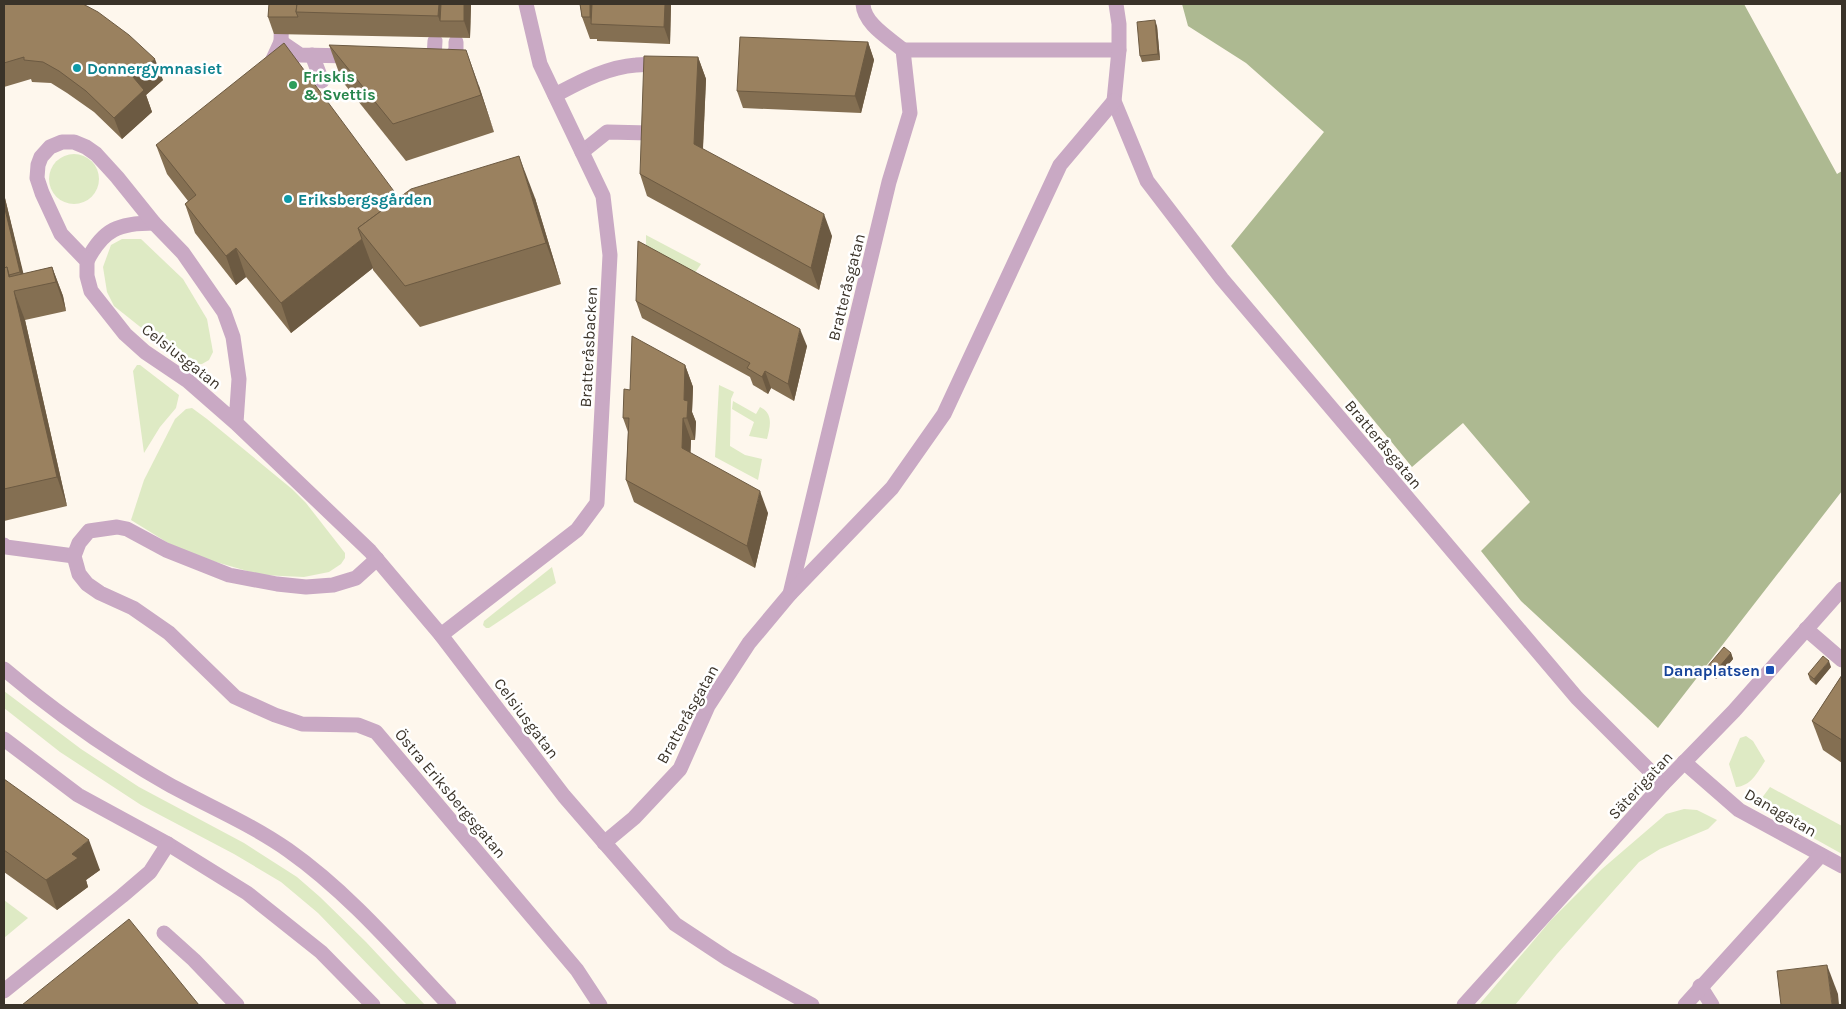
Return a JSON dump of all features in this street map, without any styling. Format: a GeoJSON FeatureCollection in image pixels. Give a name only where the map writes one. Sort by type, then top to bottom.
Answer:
{"type":"FeatureCollection","features":[{"type":"Feature","properties":{"kind":"street"},"geometry":{"type":"LineString","coordinates":[[258,79],[266,74],[280,42],[282,4]]}},
{"type":"Feature","properties":{"kind":"street","name":"Bratteråsbacken"},"geometry":{"type":"LineString","coordinates":[[441,634],[577,530],[597,503],[610,254],[603,196],[540,64],[526,4]]}},
{"type":"Feature","properties":{"kind":"street"},"geometry":{"type":"LineString","coordinates":[[863,4],[863,12],[878,30],[903,50],[1119,50]]}},
{"type":"Feature","properties":{"kind":"street","name":"Bratteråsgatan"},"geometry":{"type":"LineString","coordinates":[[1116,4],[1119,24],[1119,50],[1114,101],[1147,182],[1222,280],[1577,698],[1663,784]]}},
{"type":"Feature","properties":{"kind":"street"},"geometry":{"type":"LineString","coordinates":[[435,41],[429,58],[449,58],[456,51],[456,42]]}},
{"type":"Feature","properties":{"kind":"street"},"geometry":{"type":"LineString","coordinates":[[280,42],[300,55],[364,56]]}},
{"type":"Feature","properties":{"kind":"street","name":"Bratteråsgatan"},"geometry":{"type":"LineString","coordinates":[[790,594],[889,182],[910,113],[903,50]]}},
{"type":"Feature","properties":{"kind":"street"},"geometry":{"type":"LineString","coordinates":[[312,55],[322,81]]}},
{"type":"Feature","properties":{"kind":"street"},"geometry":{"type":"LineString","coordinates":[[555,95],[610,70],[636,64],[664,65]]}},
{"type":"Feature","properties":{"kind":"street","name":"Bratteråsgatan"},"geometry":{"type":"LineString","coordinates":[[604,843],[634,818],[680,769],[708,706],[749,643],[790,594],[892,488],[944,414],[1060,165],[1114,101]]}},
{"type":"Feature","properties":{"kind":"street"},"geometry":{"type":"LineString","coordinates":[[582,152],[606,132],[650,133]]}},
{"type":"Feature","properties":{"kind":"street","name":"Celsiusgatan"},"geometry":{"type":"LineString","coordinates":[[236,423],[239,379],[233,337],[224,312],[183,253],[154,223],[96,154],[74,142],[62,142],[50,147],[41,157],[38,165],[37,178],[42,193],[62,234],[87,261],[87,276],[91,291],[125,334],[145,352],[188,381],[236,423],[376,559],[441,634],[564,796],[675,924],[728,959],[812,1005]]}},
{"type":"Feature","properties":{"kind":"street"},"geometry":{"type":"LineString","coordinates":[[87,261],[95,245],[111,230],[133,223],[154,223]]}},
{"type":"Feature","properties":{"kind":"street"},"geometry":{"type":"LineString","coordinates":[[4,545],[6,547],[74,556],[79,543],[89,532],[117,527],[127,529],[166,550],[230,575],[277,584],[306,587],[334,585],[356,578],[376,559]]}},
{"type":"Feature","properties":{"kind":"street","name":"Östra Eriksbergsgatan"},"geometry":{"type":"LineString","coordinates":[[74,556],[79,574],[87,584],[100,593],[133,608],[168,633],[235,698],[302,724],[358,725],[376,732],[577,970],[600,1005]]}},
{"type":"Feature","properties":{"kind":"street","name":"Säterigatan"},"geometry":{"type":"LineString","coordinates":[[1464,1005],[1663,784],[1734,711],[1842,589]]}},
{"type":"Feature","properties":{"kind":"street"},"geometry":{"type":"LineString","coordinates":[[1806,629],[1842,660]]}},
{"type":"Feature","properties":{"kind":"street"},"geometry":{"type":"LineString","coordinates":[[4,669],[107,747],[161,780],[276,842],[311,867],[359,911],[449,1005]]}},
{"type":"Feature","properties":{"kind":"street"},"geometry":{"type":"LineString","coordinates":[[4,739],[78,794],[168,844],[247,893],[321,952],[373,1005]]}},
{"type":"Feature","properties":{"kind":"street","name":"Danagatan"},"geometry":{"type":"LineString","coordinates":[[1684,762],[1738,810],[1842,866]]}},
{"type":"Feature","properties":{"kind":"street"},"geometry":{"type":"LineString","coordinates":[[4,991],[150,872],[168,844]]}},
{"type":"Feature","properties":{"kind":"street"},"geometry":{"type":"LineString","coordinates":[[1684,1005],[1821,855]]}},
{"type":"Feature","properties":{"kind":"street"},"geometry":{"type":"LineString","coordinates":[[164,933],[194,960],[237,1005]]}},
{"type":"Feature","properties":{"kind":"street"},"geometry":{"type":"LineString","coordinates":[[1700,986],[1712,1005]]}},
{"type":"Feature","properties":{"kind":"green space"},"geometry":{"type":"Polygon","coordinates":[[[1182,4],[1744,4],[1837,174],[1842,171],[1842,491],[1658,728],[1521,601],[1481,551],[1530,502],[1463,423],[1412,467],[1231,246],[1324,132],[1246,63],[1188,26],[1182,4]]]}},
{"type":"Feature","properties":{"kind":"green space"},"geometry":{"type":"Polygon","coordinates":[[[74,154],[84,156],[92,161],[97,169],[99,179],[97,189],[92,197],[84,202],[74,204],[64,202],[56,197],[51,189],[49,179],[51,169],[56,161],[64,156],[74,154]]]}},
{"type":"Feature","properties":{"kind":"green space"},"geometry":{"type":"Polygon","coordinates":[[[646,235],[701,264],[690,280],[646,255],[646,235]]]}},
{"type":"Feature","properties":{"kind":"green space"},"geometry":{"type":"Polygon","coordinates":[[[122,239],[141,239],[183,279],[207,319],[213,352],[209,360],[202,364],[188,365],[114,306],[107,292],[103,267],[111,245],[122,239]]]}},
{"type":"Feature","properties":{"kind":"green space"},"geometry":{"type":"Polygon","coordinates":[[[137,365],[140,365],[179,395],[176,408],[160,427],[144,453],[133,371],[137,365]]]}},
{"type":"Feature","properties":{"kind":"green space"},"geometry":{"type":"Polygon","coordinates":[[[719,385],[734,392],[731,399],[730,446],[745,455],[762,459],[758,480],[715,457],[719,385]]]}},
{"type":"Feature","properties":{"kind":"green space"},"geometry":{"type":"Polygon","coordinates":[[[733,401],[756,414],[760,407],[767,413],[770,421],[767,439],[749,436],[754,422],[732,409],[733,401]]]}},
{"type":"Feature","properties":{"kind":"green space"},"geometry":{"type":"Polygon","coordinates":[[[192,408],[292,489],[306,503],[345,553],[345,558],[341,564],[329,572],[304,577],[261,575],[209,560],[173,546],[131,520],[144,480],[175,419],[186,409],[192,408]]]}},
{"type":"Feature","properties":{"kind":"green space"},"geometry":{"type":"Polygon","coordinates":[[[552,567],[556,583],[489,628],[483,625],[484,621],[552,567]]]}},
{"type":"Feature","properties":{"kind":"green space"},"geometry":{"type":"Polygon","coordinates":[[[4,691],[81,749],[139,787],[244,843],[297,877],[366,942],[425,1005],[407,1005],[318,913],[281,882],[234,854],[141,805],[60,752],[4,708],[4,691]]]}},
{"type":"Feature","properties":{"kind":"green space"},"geometry":{"type":"Polygon","coordinates":[[[1746,736],[1753,741],[1765,761],[1750,781],[1736,787],[1729,764],[1740,738],[1746,736]]]}},
{"type":"Feature","properties":{"kind":"green space"},"geometry":{"type":"Polygon","coordinates":[[[1770,787],[1842,826],[1842,854],[1756,806],[1770,787]]]}},
{"type":"Feature","properties":{"kind":"green space"},"geometry":{"type":"Polygon","coordinates":[[[1684,809],[1697,810],[1717,820],[1708,829],[1660,849],[1639,862],[1557,954],[1515,1005],[1479,1005],[1551,920],[1602,869],[1666,814],[1684,809]]]}},
{"type":"Feature","properties":{"kind":"green space"},"geometry":{"type":"Polygon","coordinates":[[[4,900],[28,918],[4,938],[4,900]]]}},
{"type":"Feature","properties":{"kind":"building","name":"Donnergymnasiet"},"geometry":{"type":"Polygon","coordinates":[[[4,4],[83,4],[98,12],[129,35],[155,59],[133,77],[144,90],[114,118],[86,91],[43,62],[24,60],[24,57],[4,63],[4,4]]]}},
{"type":"Feature","properties":{"kind":"building"},"geometry":{"type":"Polygon","coordinates":[[[269,4],[297,4],[296,12],[298,17],[268,17],[269,4]]]}},
{"type":"Feature","properties":{"kind":"building"},"geometry":{"type":"Polygon","coordinates":[[[297,4],[439,4],[438,16],[296,12],[297,4]]]}},
{"type":"Feature","properties":{"kind":"building"},"geometry":{"type":"Polygon","coordinates":[[[441,4],[464,4],[464,21],[440,21],[441,4]]]}},
{"type":"Feature","properties":{"kind":"building"},"geometry":{"type":"Polygon","coordinates":[[[580,4],[590,4],[590,17],[582,17],[580,4]]]}},
{"type":"Feature","properties":{"kind":"building"},"geometry":{"type":"Polygon","coordinates":[[[592,4],[665,4],[664,27],[591,24],[592,4]]]}},
{"type":"Feature","properties":{"kind":"building"},"geometry":{"type":"Polygon","coordinates":[[[1155,20],[1158,54],[1140,56],[1137,22],[1155,20]]]}},
{"type":"Feature","properties":{"kind":"building"},"geometry":{"type":"Polygon","coordinates":[[[740,37],[868,42],[855,96],[737,91],[740,37]]]}},
{"type":"Feature","properties":{"kind":"building","name":"Eriksbergsgården"},"geometry":{"type":"Polygon","coordinates":[[[284,43],[399,198],[358,228],[362,239],[281,303],[236,248],[226,256],[185,204],[196,195],[156,145],[284,43]]]}},
{"type":"Feature","properties":{"kind":"building"},"geometry":{"type":"Polygon","coordinates":[[[329,45],[466,50],[481,95],[393,124],[329,45]]]}},
{"type":"Feature","properties":{"kind":"building"},"geometry":{"type":"Polygon","coordinates":[[[644,56],[698,57],[694,144],[824,214],[811,268],[640,174],[644,56]]]}},
{"type":"Feature","properties":{"kind":"building"},"geometry":{"type":"Polygon","coordinates":[[[519,156],[546,243],[405,286],[358,228],[411,189],[519,156]]]}},
{"type":"Feature","properties":{"kind":"building"},"geometry":{"type":"Polygon","coordinates":[[[4,205],[20,272],[9,275],[7,267],[4,268],[4,205]]]}},
{"type":"Feature","properties":{"kind":"building"},"geometry":{"type":"Polygon","coordinates":[[[638,241],[800,329],[788,384],[765,371],[762,377],[747,368],[750,363],[636,301],[638,241]]]}},
{"type":"Feature","properties":{"kind":"building"},"geometry":{"type":"Polygon","coordinates":[[[7,267],[9,277],[52,267],[56,282],[14,291],[57,477],[4,489],[4,268],[7,267]]]}},
{"type":"Feature","properties":{"kind":"building"},"geometry":{"type":"Polygon","coordinates":[[[632,336],[685,365],[684,400],[688,401],[687,418],[683,418],[682,448],[760,491],[747,546],[626,480],[629,418],[623,418],[624,389],[630,390],[632,336]]]}},
{"type":"Feature","properties":{"kind":"building"},"geometry":{"type":"Polygon","coordinates":[[[1724,647],[1731,653],[1714,673],[1707,667],[1724,647]]]}},
{"type":"Feature","properties":{"kind":"building"},"geometry":{"type":"Polygon","coordinates":[[[1823,656],[1829,661],[1814,679],[1808,674],[1823,656]]]}},
{"type":"Feature","properties":{"kind":"building"},"geometry":{"type":"Polygon","coordinates":[[[1842,675],[1842,740],[1812,721],[1842,675]]]}},
{"type":"Feature","properties":{"kind":"building"},"geometry":{"type":"Polygon","coordinates":[[[4,779],[89,840],[72,854],[78,858],[46,880],[4,850],[4,779]]]}},
{"type":"Feature","properties":{"kind":"building"},"geometry":{"type":"Polygon","coordinates":[[[129,919],[199,1005],[22,1005],[129,919]]]}},
{"type":"Feature","properties":{"kind":"building"},"geometry":{"type":"Polygon","coordinates":[[[1827,965],[1832,1005],[1781,1005],[1777,971],[1827,965]]]}},
{"type":"Feature","properties":{"kind":"place","name":"Donnergymnasiet"},"geometry":{"type":"Point","coordinates":[77,68]}},
{"type":"Feature","properties":{"kind":"place","name":"Friskis & Svettis"},"geometry":{"type":"Point","coordinates":[293,85]}},
{"type":"Feature","properties":{"kind":"place","name":"Eriksbergsgården"},"geometry":{"type":"Point","coordinates":[288,199]}},
{"type":"Feature","properties":{"kind":"place","name":"Danaplatsen"},"geometry":{"type":"Point","coordinates":[1770,670]}}]}
